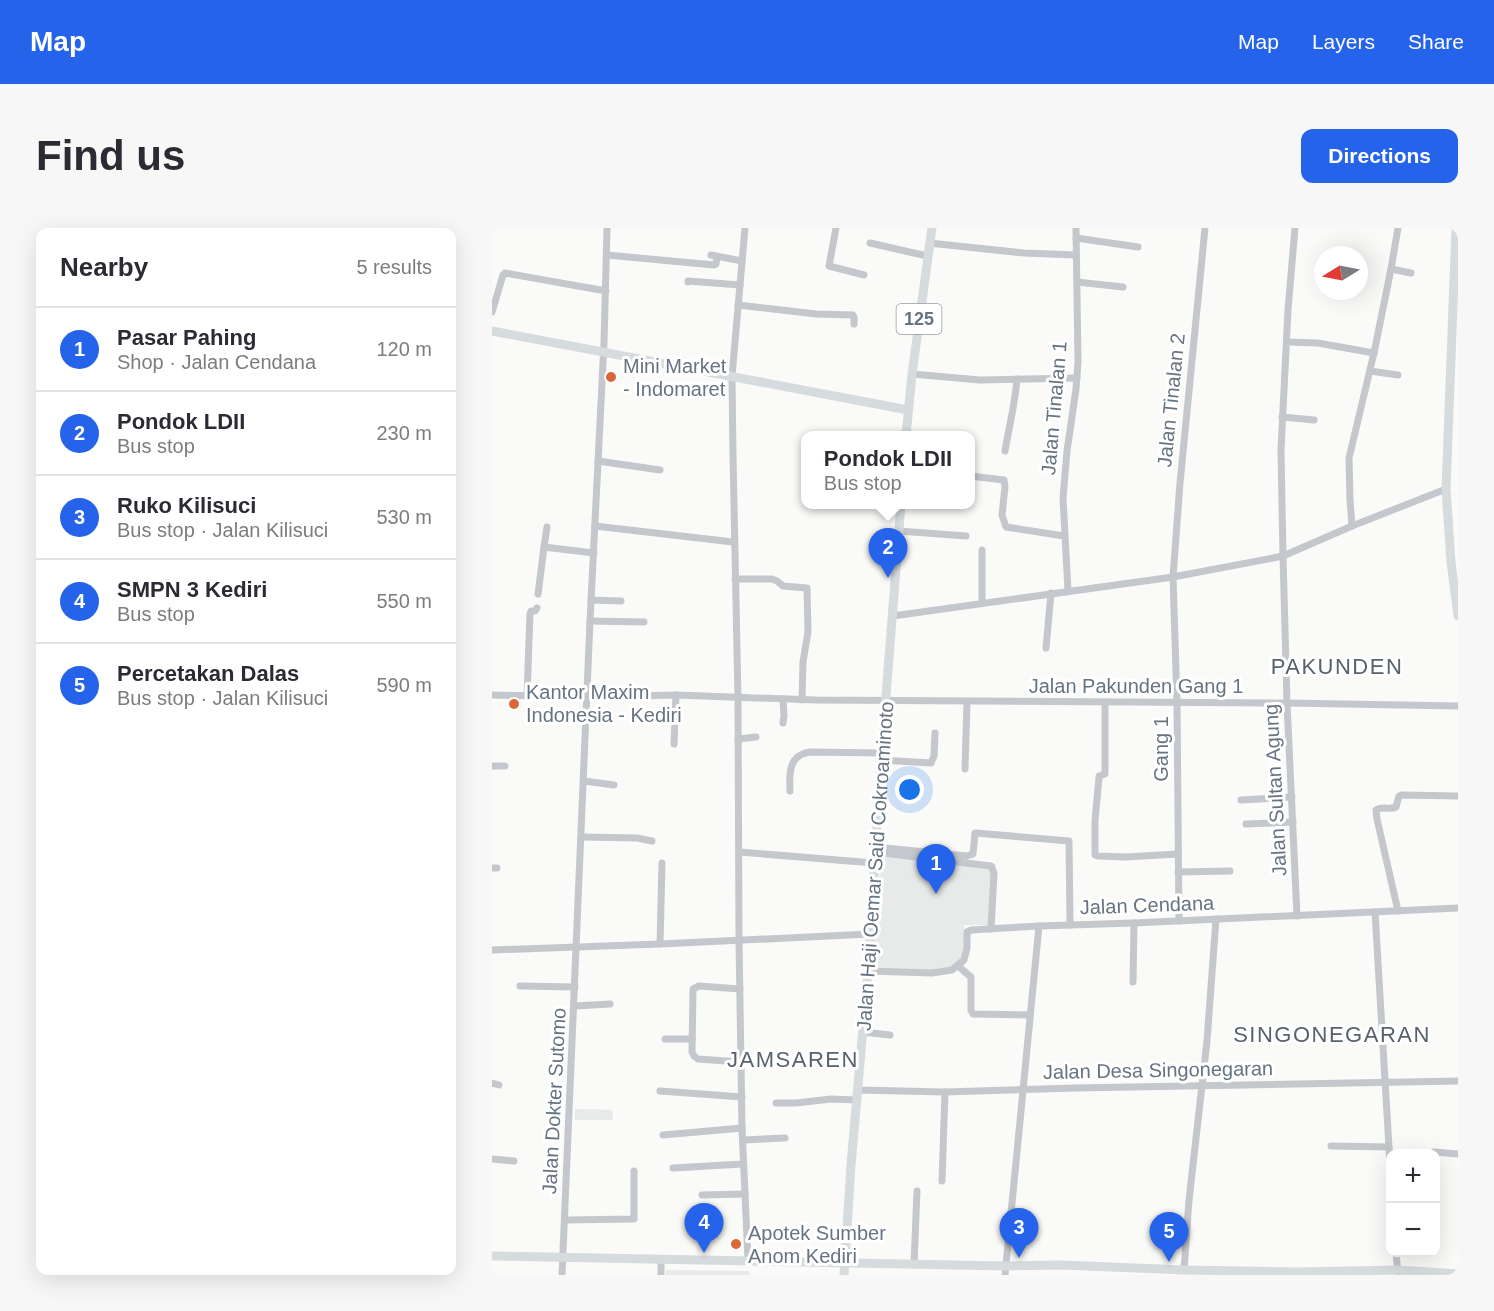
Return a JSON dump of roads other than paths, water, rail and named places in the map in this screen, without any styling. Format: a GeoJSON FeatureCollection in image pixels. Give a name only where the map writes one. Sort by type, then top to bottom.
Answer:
{"type":"FeatureCollection","features":[{"type":"Feature","properties":{"kind":"main road","name":"125"},"geometry":{"type":"LineString","coordinates":[[908,410],[932,228]]}},
{"type":"Feature","properties":{"kind":"main road"},"geometry":{"type":"LineString","coordinates":[[1456,228],[1446,489],[1451,562],[1458,616]]}},
{"type":"Feature","properties":{"kind":"main road"},"geometry":{"type":"LineString","coordinates":[[492,331],[908,410],[906,431]]}},
{"type":"Feature","properties":{"kind":"main road","name":"Jalan Haji Oemar Said Cokroaminoto"},"geometry":{"type":"LineString","coordinates":[[844,1275],[901,509]]}},
{"type":"Feature","properties":{"kind":"main road"},"geometry":{"type":"LineString","coordinates":[[492,1256],[914,1264],[1005,1270],[1062,1265],[1118,1271],[1458,1274]]}},
{"type":"Feature","properties":{"kind":"street","name":"Jalan Dokter Sutomo"},"geometry":{"type":"LineString","coordinates":[[562,1275],[607,228]]}},
{"type":"Feature","properties":{"kind":"street"},"geometry":{"type":"LineString","coordinates":[[745,228],[732,376],[742,1140],[748,1260]]}},
{"type":"Feature","properties":{"kind":"street"},"geometry":{"type":"LineString","coordinates":[[836,228],[829,266],[864,275]]}},
{"type":"Feature","properties":{"kind":"street","name":"Jalan Tinalan 1"},"geometry":{"type":"LineString","coordinates":[[1068,591],[1063,498],[1077,378],[1076,228]]}},
{"type":"Feature","properties":{"kind":"street","name":"Jalan Tinalan 2"},"geometry":{"type":"LineString","coordinates":[[1173,576],[1179,483],[1205,228]]}},
{"type":"Feature","properties":{"kind":"street","name":"Jalan Sultan Agung"},"geometry":{"type":"LineString","coordinates":[[1294,228],[1282,417],[1282,556],[1297,916]]}},
{"type":"Feature","properties":{"kind":"street"},"geometry":{"type":"LineString","coordinates":[[1352,526],[1349,458],[1374,353],[1398,228]]}},
{"type":"Feature","properties":{"kind":"street"},"geometry":{"type":"LineString","coordinates":[[1076,238],[1138,247]]}},
{"type":"Feature","properties":{"kind":"street"},"geometry":{"type":"LineString","coordinates":[[870,243],[927,256]]}},
{"type":"Feature","properties":{"kind":"street"},"geometry":{"type":"LineString","coordinates":[[929,243],[1024,253],[1076,255]]}},
{"type":"Feature","properties":{"kind":"street"},"geometry":{"type":"LineString","coordinates":[[607,255],[714,265],[716,264],[714,256],[742,261]]}},
{"type":"Feature","properties":{"kind":"street"},"geometry":{"type":"LineString","coordinates":[[1391,269],[1411,273]]}},
{"type":"Feature","properties":{"kind":"street"},"geometry":{"type":"LineString","coordinates":[[492,312],[505,273],[606,291]]}},
{"type":"Feature","properties":{"kind":"street"},"geometry":{"type":"LineString","coordinates":[[688,282],[740,285]]}},
{"type":"Feature","properties":{"kind":"street"},"geometry":{"type":"LineString","coordinates":[[1077,282],[1123,287]]}},
{"type":"Feature","properties":{"kind":"street"},"geometry":{"type":"LineString","coordinates":[[738,305],[816,314],[853,315],[854,324]]}},
{"type":"Feature","properties":{"kind":"street"},"geometry":{"type":"LineString","coordinates":[[1287,342],[1318,343],[1374,353]]}},
{"type":"Feature","properties":{"kind":"street"},"geometry":{"type":"LineString","coordinates":[[1370,371],[1398,375]]}},
{"type":"Feature","properties":{"kind":"street"},"geometry":{"type":"LineString","coordinates":[[912,374],[973,380],[1077,378]]}},
{"type":"Feature","properties":{"kind":"street"},"geometry":{"type":"LineString","coordinates":[[1005,451],[1017,379]]}},
{"type":"Feature","properties":{"kind":"street"},"geometry":{"type":"LineString","coordinates":[[1282,417],[1314,420]]}},
{"type":"Feature","properties":{"kind":"street"},"geometry":{"type":"LineString","coordinates":[[598,461],[660,470]]}},
{"type":"Feature","properties":{"kind":"street"},"geometry":{"type":"LineString","coordinates":[[975,477],[1004,480],[1002,514],[1006,528],[1064,536]]}},
{"type":"Feature","properties":{"kind":"street"},"geometry":{"type":"LineString","coordinates":[[893,616],[1173,576],[1282,556],[1446,489]]}},
{"type":"Feature","properties":{"kind":"street"},"geometry":{"type":"LineString","coordinates":[[595,526],[734,542]]}},
{"type":"Feature","properties":{"kind":"street"},"geometry":{"type":"LineString","coordinates":[[538,594],[547,527]]}},
{"type":"Feature","properties":{"kind":"street"},"geometry":{"type":"LineString","coordinates":[[899,531],[966,536]]}},
{"type":"Feature","properties":{"kind":"street"},"geometry":{"type":"LineString","coordinates":[[544,547],[594,553]]}},
{"type":"Feature","properties":{"kind":"street"},"geometry":{"type":"LineString","coordinates":[[982,550],[982,603]]}},
{"type":"Feature","properties":{"kind":"street","name":"Gang 1"},"geometry":{"type":"LineString","coordinates":[[1173,576],[1177,702],[1179,921]]}},
{"type":"Feature","properties":{"kind":"street"},"geometry":{"type":"LineString","coordinates":[[735,579],[772,579],[783,586],[807,588],[808,632],[802,700]]}},
{"type":"Feature","properties":{"kind":"street"},"geometry":{"type":"LineString","coordinates":[[1046,648],[1051,593]]}},
{"type":"Feature","properties":{"kind":"street"},"geometry":{"type":"LineString","coordinates":[[591,600],[621,601]]}},
{"type":"Feature","properties":{"kind":"street"},"geometry":{"type":"LineString","coordinates":[[527,696],[530,614],[537,608]]}},
{"type":"Feature","properties":{"kind":"street"},"geometry":{"type":"LineString","coordinates":[[590,621],[644,621]]}},
{"type":"Feature","properties":{"kind":"street","name":"Jalan Pakunden Gang 1"},"geometry":{"type":"LineString","coordinates":[[492,695],[587,697],[676,695],[802,700],[1458,706]]}},
{"type":"Feature","properties":{"kind":"street"},"geometry":{"type":"LineString","coordinates":[[674,744],[676,695]]}},
{"type":"Feature","properties":{"kind":"street"},"geometry":{"type":"LineString","coordinates":[[783,699],[783,723]]}},
{"type":"Feature","properties":{"kind":"street"},"geometry":{"type":"LineString","coordinates":[[965,769],[967,702]]}},
{"type":"Feature","properties":{"kind":"street"},"geometry":{"type":"LineString","coordinates":[[1105,702],[1105,774],[1098,778],[1095,855],[1126,857],[1178,854]]}},
{"type":"Feature","properties":{"kind":"street"},"geometry":{"type":"LineString","coordinates":[[790,791],[791,769],[795,759],[801,753],[881,756],[932,763],[935,733]]}},
{"type":"Feature","properties":{"kind":"street"},"geometry":{"type":"LineString","coordinates":[[738,739],[756,737]]}},
{"type":"Feature","properties":{"kind":"street"},"geometry":{"type":"LineString","coordinates":[[492,766],[505,766]]}},
{"type":"Feature","properties":{"kind":"street"},"geometry":{"type":"LineString","coordinates":[[584,781],[614,785]]}},
{"type":"Feature","properties":{"kind":"street"},"geometry":{"type":"LineString","coordinates":[[1398,911],[1376,810],[1396,807],[1399,796],[1402,795],[1458,796]]}},
{"type":"Feature","properties":{"kind":"street"},"geometry":{"type":"LineString","coordinates":[[1241,800],[1292,797]]}},
{"type":"Feature","properties":{"kind":"street"},"geometry":{"type":"LineString","coordinates":[[1246,824],[1293,822]]}},
{"type":"Feature","properties":{"kind":"street"},"geometry":{"type":"LineString","coordinates":[[875,850],[966,856],[973,854],[975,833],[1069,841],[1070,925]]}},
{"type":"Feature","properties":{"kind":"street"},"geometry":{"type":"LineString","coordinates":[[582,837],[637,838],[652,841]]}},
{"type":"Feature","properties":{"kind":"street"},"geometry":{"type":"LineString","coordinates":[[875,850],[991,866],[994,873],[991,929]]}},
{"type":"Feature","properties":{"kind":"street"},"geometry":{"type":"LineString","coordinates":[[739,852],[874,863]]}},
{"type":"Feature","properties":{"kind":"street"},"geometry":{"type":"LineString","coordinates":[[660,944],[662,862]]}},
{"type":"Feature","properties":{"kind":"street"},"geometry":{"type":"LineString","coordinates":[[1178,873],[1230,871]]}},
{"type":"Feature","properties":{"kind":"street","name":"Jalan Cendana"},"geometry":{"type":"LineString","coordinates":[[958,966],[966,955],[968,930],[1458,908]]}},
{"type":"Feature","properties":{"kind":"street"},"geometry":{"type":"LineString","coordinates":[[1332,1146],[1389,1147],[1375,912]]}},
{"type":"Feature","properties":{"kind":"street"},"geometry":{"type":"LineString","coordinates":[[1184,1270],[1189,1200],[1203,1086],[1216,919]]}},
{"type":"Feature","properties":{"kind":"street"},"geometry":{"type":"LineString","coordinates":[[1133,982],[1134,923]]}},
{"type":"Feature","properties":{"kind":"street"},"geometry":{"type":"LineString","coordinates":[[1005,1270],[1039,926]]}},
{"type":"Feature","properties":{"kind":"street"},"geometry":{"type":"LineString","coordinates":[[492,950],[870,934]]}},
{"type":"Feature","properties":{"kind":"street"},"geometry":{"type":"LineString","coordinates":[[868,971],[939,973],[958,966],[971,977],[972,1014],[1030,1015]]}},
{"type":"Feature","properties":{"kind":"street"},"geometry":{"type":"LineString","coordinates":[[520,986],[575,987]]}},
{"type":"Feature","properties":{"kind":"street"},"geometry":{"type":"LineString","coordinates":[[740,989],[695,987],[693,991],[692,1052],[698,1059],[741,1062]]}},
{"type":"Feature","properties":{"kind":"street"},"geometry":{"type":"LineString","coordinates":[[574,1006],[610,1004]]}},
{"type":"Feature","properties":{"kind":"street"},"geometry":{"type":"LineString","coordinates":[[863,1032],[890,1035]]}},
{"type":"Feature","properties":{"kind":"street"},"geometry":{"type":"LineString","coordinates":[[665,1039],[692,1039]]}},
{"type":"Feature","properties":{"kind":"street","name":"Jalan Desa Singonegaran"},"geometry":{"type":"LineString","coordinates":[[776,1103],[796,1103],[858,1095],[1023,1089],[1458,1081]]}},
{"type":"Feature","properties":{"kind":"street"},"geometry":{"type":"LineString","coordinates":[[660,1091],[742,1096]]}},
{"type":"Feature","properties":{"kind":"street"},"geometry":{"type":"LineString","coordinates":[[942,1181],[945,1092]]}},
{"type":"Feature","properties":{"kind":"street"},"geometry":{"type":"LineString","coordinates":[[663,1135],[742,1128]]}},
{"type":"Feature","properties":{"kind":"street"},"geometry":{"type":"LineString","coordinates":[[742,1140],[785,1138]]}},
{"type":"Feature","properties":{"kind":"street"},"geometry":{"type":"LineString","coordinates":[[1440,1152],[1458,1154]]}},
{"type":"Feature","properties":{"kind":"street"},"geometry":{"type":"LineString","coordinates":[[492,1159],[514,1161]]}},
{"type":"Feature","properties":{"kind":"street"},"geometry":{"type":"LineString","coordinates":[[673,1168],[743,1164]]}},
{"type":"Feature","properties":{"kind":"street"},"geometry":{"type":"LineString","coordinates":[[565,1220],[634,1218],[634,1171]]}},
{"type":"Feature","properties":{"kind":"street"},"geometry":{"type":"LineString","coordinates":[[914,1264],[917,1191]]}},
{"type":"Feature","properties":{"kind":"street"},"geometry":{"type":"LineString","coordinates":[[702,1195],[744,1194]]}},
{"type":"Feature","properties":{"kind":"street"},"geometry":{"type":"LineString","coordinates":[[1396,1257],[1398,1273]]}},
{"type":"Feature","properties":{"kind":"street"},"geometry":{"type":"LineString","coordinates":[[661,1260],[662,1275]]}},
{"type":"Feature","properties":{"kind":"place","name":"Mini Market - Indomaret"},"geometry":{"type":"Point","coordinates":[611,377]}},
{"type":"Feature","properties":{"kind":"place","name":"Pondok LDII"},"geometry":{"type":"Point","coordinates":[888,578]}},
{"type":"Feature","properties":{"kind":"place","name":"Kantor Maxim Indonesia - Kediri"},"geometry":{"type":"Point","coordinates":[514,704]}},
{"type":"Feature","properties":{"kind":"place","name":"Pasar Pahing"},"geometry":{"type":"Point","coordinates":[936,894]}},
{"type":"Feature","properties":{"kind":"place","name":"Apotek Sumber Anom Kediri"},"geometry":{"type":"Point","coordinates":[736,1244]}},
{"type":"Feature","properties":{"kind":"place","name":"SMPN 3 Kediri"},"geometry":{"type":"Point","coordinates":[704,1253]}},
{"type":"Feature","properties":{"kind":"place","name":"Ruko Kilisuci"},"geometry":{"type":"Point","coordinates":[1019,1258]}},
{"type":"Feature","properties":{"kind":"place","name":"Percetakan Dalas"},"geometry":{"type":"Point","coordinates":[1169,1262]}},
{"type":"Feature","properties":{"kind":"district","name":"PAKUNDEN"},"geometry":{"type":"Point","coordinates":[1337,666]}},
{"type":"Feature","properties":{"kind":"district","name":"SINGONEGARAN"},"geometry":{"type":"Point","coordinates":[1332,1034]}},
{"type":"Feature","properties":{"kind":"district","name":"JAMSAREN"},"geometry":{"type":"Point","coordinates":[793,1059]}}]}
